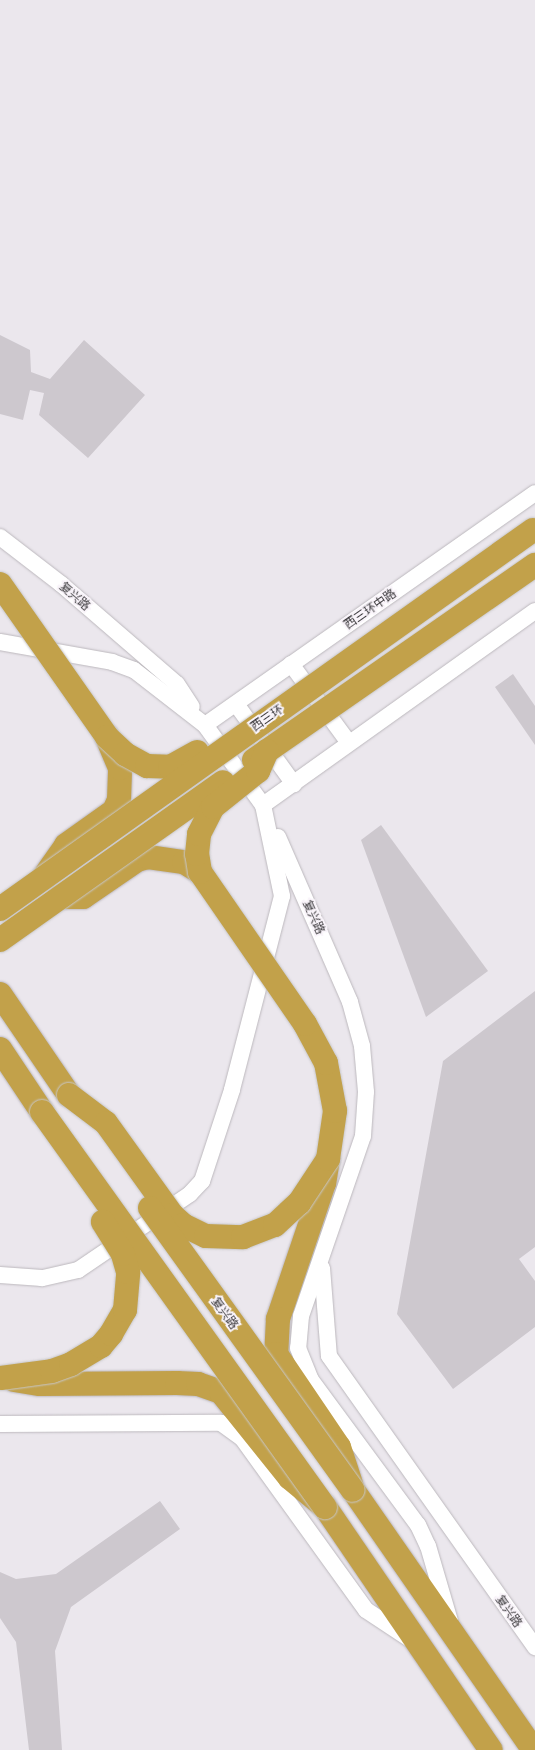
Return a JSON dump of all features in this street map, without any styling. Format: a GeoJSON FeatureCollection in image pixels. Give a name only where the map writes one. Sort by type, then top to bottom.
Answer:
{"type":"FeatureCollection","features":[{"type":"Feature","properties":{"kind":"highway","name":"西三环"},"geometry":{"type":"LineString","coordinates":[[0,909],[534,529]]}},
{"type":"Feature","properties":{"kind":"highway"},"geometry":{"type":"LineString","coordinates":[[0,940],[267,751],[535,565]]}},
{"type":"Feature","properties":{"kind":"highway"},"geometry":{"type":"LineString","coordinates":[[0,584],[107,737],[120,768],[119,800],[114,811],[66,845],[43,879]]}},
{"type":"Feature","properties":{"kind":"highway"},"geometry":{"type":"LineString","coordinates":[[107,737],[136,761],[170,767],[225,732],[251,730]]}},
{"type":"Feature","properties":{"kind":"highway"},"geometry":{"type":"LineString","coordinates":[[200,872],[197,854],[199,834],[208,816],[222,798],[258,771],[267,751]]}},
{"type":"Feature","properties":{"kind":"highway"},"geometry":{"type":"LineString","coordinates":[[60,897],[83,897],[137,860],[148,857],[184,862],[200,872],[320,1050],[330,1078],[335,1111],[328,1159],[324,1183],[278,1319],[275,1342],[284,1369],[339,1447],[353,1490]]}},
{"type":"Feature","properties":{"kind":"highway","name":"复兴路"},"geometry":{"type":"LineString","coordinates":[[0,994],[69,1096],[353,1490],[534,1750]]}},
{"type":"Feature","properties":{"kind":"highway"},"geometry":{"type":"LineString","coordinates":[[0,1049],[42,1112],[325,1507],[491,1750]]}},
{"type":"Feature","properties":{"kind":"highway"},"geometry":{"type":"LineString","coordinates":[[69,1096],[106,1123],[172,1215],[183,1225],[206,1236],[243,1237],[275,1225],[299,1203],[328,1159]]}},
{"type":"Feature","properties":{"kind":"highway"},"geometry":{"type":"LineString","coordinates":[[1,1378],[52,1371],[88,1356],[101,1346],[115,1328],[125,1310],[128,1291],[128,1272],[122,1254],[57,1155],[42,1112]]}},
{"type":"Feature","properties":{"kind":"highway"},"geometry":{"type":"LineString","coordinates":[[1,1378],[40,1384],[177,1383],[211,1387],[228,1398],[290,1478],[325,1507]]}},
{"type":"Feature","properties":{"kind":"street","name":"西三环中路"},"geometry":{"type":"LineString","coordinates":[[205,725],[535,493]]}},
{"type":"Feature","properties":{"kind":"street","name":"复兴路"},"geometry":{"type":"LineString","coordinates":[[0,537],[61,584],[176,684],[263,805],[350,1002],[365,1069],[366,1115],[363,1136],[322,1264],[297,1333],[303,1364],[311,1380],[418,1525],[431,1554],[452,1630]]}},
{"type":"Feature","properties":{"kind":"street"},"geometry":{"type":"LineString","coordinates":[[0,1275],[42,1278],[78,1270],[190,1194],[202,1181],[232,1090],[281,908],[281,882],[263,805],[535,610]]}},
{"type":"Feature","properties":{"kind":"street"},"geometry":{"type":"LineString","coordinates":[[0,642],[112,662],[134,670],[205,725]]}},
{"type":"Feature","properties":{"kind":"street"},"geometry":{"type":"LineString","coordinates":[[291,664],[349,743]]}},
{"type":"Feature","properties":{"kind":"street"},"geometry":{"type":"LineString","coordinates":[[236,704],[294,784]]}},
{"type":"Feature","properties":{"kind":"street","name":"复兴路"},"geometry":{"type":"LineString","coordinates":[[322,1264],[329,1356],[535,1647]]}},
{"type":"Feature","properties":{"kind":"street"},"geometry":{"type":"LineString","coordinates":[[0,1424],[221,1423],[242,1438],[366,1610],[419,1646]]}},
{"type":"Feature","properties":{"kind":"building"},"geometry":{"type":"Polygon","coordinates":[[[0,335],[30,350],[31,372],[50,379],[84,340],[145,395],[88,458],[39,415],[44,393],[30,390],[23,420],[0,414],[0,335]]]}},
{"type":"Feature","properties":{"kind":"building"},"geometry":{"type":"Polygon","coordinates":[[[513,674],[535,706],[535,745],[495,687],[513,674]]]}},
{"type":"Feature","properties":{"kind":"building"},"geometry":{"type":"Polygon","coordinates":[[[381,825],[488,971],[426,1017],[361,840],[381,825]]]}},
{"type":"Feature","properties":{"kind":"building"},"geometry":{"type":"Polygon","coordinates":[[[535,991],[535,1247],[519,1259],[535,1281],[535,1327],[453,1389],[397,1314],[443,1061],[535,991]]]}},
{"type":"Feature","properties":{"kind":"building"},"geometry":{"type":"Polygon","coordinates":[[[160,1501],[180,1529],[71,1607],[55,1651],[62,1750],[29,1750],[16,1642],[0,1618],[0,1572],[16,1579],[56,1574],[160,1501]]]}}]}
